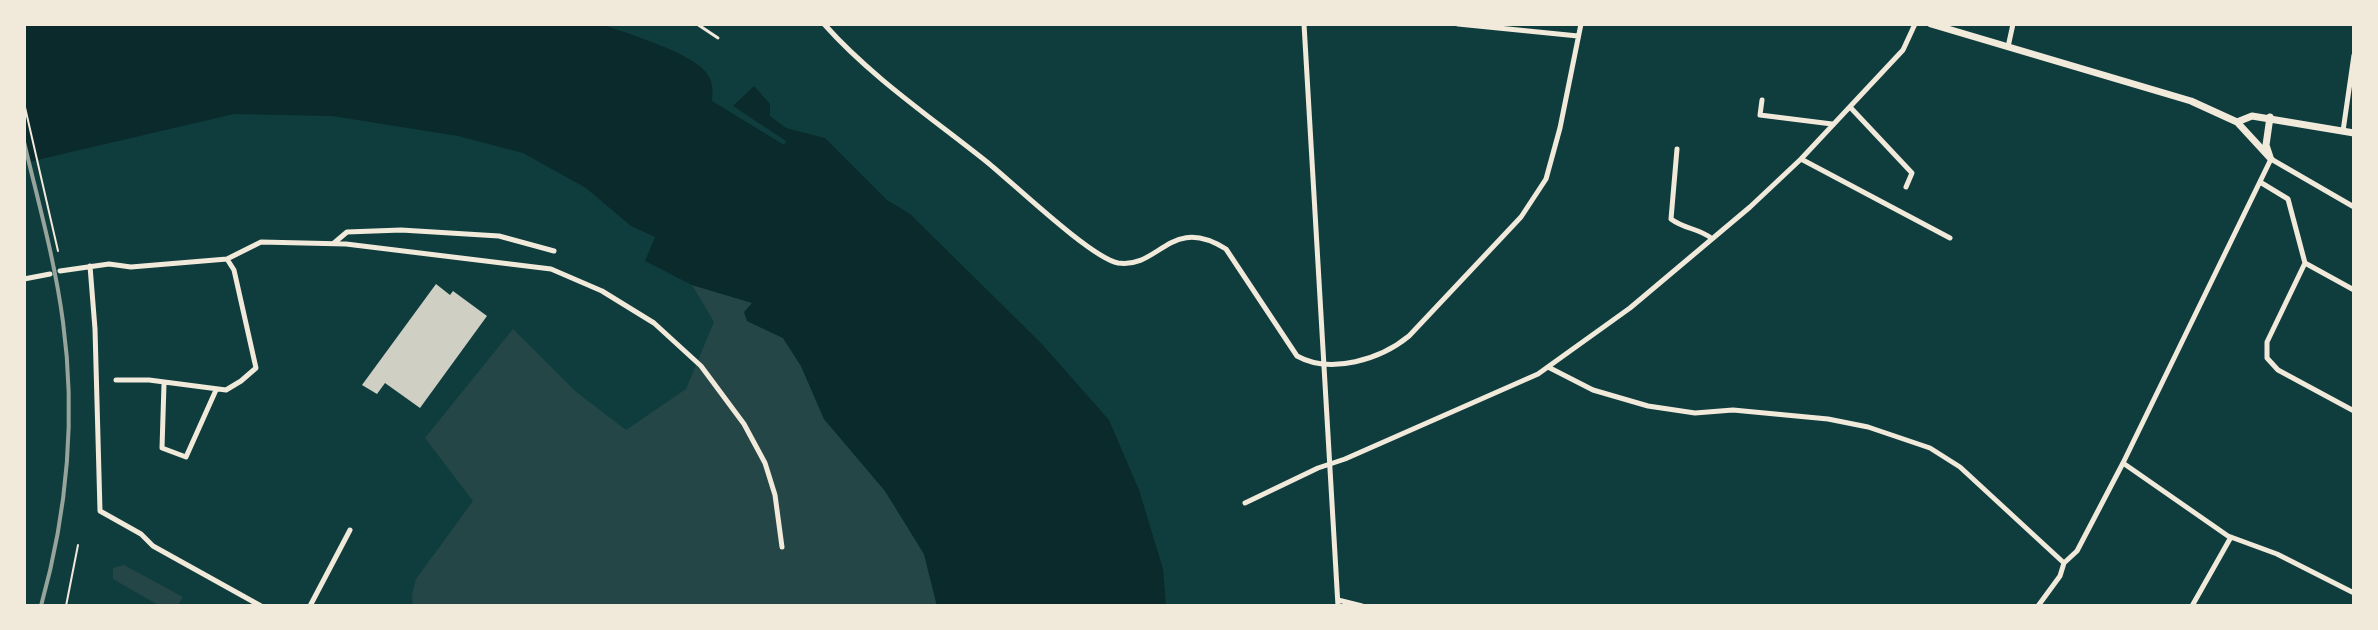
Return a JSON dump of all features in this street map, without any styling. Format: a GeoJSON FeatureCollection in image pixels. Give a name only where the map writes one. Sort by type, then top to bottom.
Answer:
{"type":"FeatureCollection","features":[{"type":"Feature","properties":{"kind":"street"},"geometry":{"type":"LineString","coordinates":[[824,24],[841,43],[903,96],[1105,258],[1119,263],[1135,261],[1187,237],[1212,241],[1226,249],[1297,356],[1310,364],[1374,358],[1393,349],[1409,336],[1530,206],[1546,179],[1560,128],[1581,24]]}},
{"type":"Feature","properties":{"kind":"street"},"geometry":{"type":"LineString","coordinates":[[1304,24],[1338,603],[1362,606]]}},
{"type":"Feature","properties":{"kind":"street"},"geometry":{"type":"LineString","coordinates":[[1458,24],[1578,36]]}},
{"type":"Feature","properties":{"kind":"street"},"geometry":{"type":"LineString","coordinates":[[1245,503],[1548,367],[1630,308],[1750,207],[1801,159],[1903,50],[1915,24]]}},
{"type":"Feature","properties":{"kind":"street"},"geometry":{"type":"LineString","coordinates":[[1931,24],[2191,101],[2237,122],[2271,159],[2354,207]]}},
{"type":"Feature","properties":{"kind":"street"},"geometry":{"type":"LineString","coordinates":[[2008,48],[2013,24]]}},
{"type":"Feature","properties":{"kind":"street"},"geometry":{"type":"LineString","coordinates":[[2343,131],[2354,55]]}},
{"type":"Feature","properties":{"kind":"street"},"geometry":{"type":"LineString","coordinates":[[1762,100],[1760,115],[1833,124]]}},
{"type":"Feature","properties":{"kind":"street"},"geometry":{"type":"LineString","coordinates":[[1850,107],[1912,173],[1906,187]]}},
{"type":"Feature","properties":{"kind":"street"},"geometry":{"type":"LineString","coordinates":[[2237,122],[2252,116],[2270,117],[2354,133]]}},
{"type":"Feature","properties":{"kind":"street"},"geometry":{"type":"LineString","coordinates":[[2038,606],[2060,576],[2064,563],[2077,551],[2123,463],[2271,159],[2266,145],[2270,117]]}},
{"type":"Feature","properties":{"kind":"street"},"geometry":{"type":"LineString","coordinates":[[1677,149],[1671,219],[1680,226],[1701,230],[1711,238]]}},
{"type":"Feature","properties":{"kind":"street"},"geometry":{"type":"LineString","coordinates":[[1801,159],[1950,238]]}},
{"type":"Feature","properties":{"kind":"street"},"geometry":{"type":"LineString","coordinates":[[2260,182],[2288,199],[2305,263],[2267,342],[2267,358],[2278,370],[2354,411]]}},
{"type":"Feature","properties":{"kind":"street"},"geometry":{"type":"LineString","coordinates":[[333,243],[347,232],[401,230],[499,236],[554,251]]}},
{"type":"Feature","properties":{"kind":"street"},"geometry":{"type":"LineString","coordinates":[[60,271],[109,264],[131,267],[227,259],[261,242],[333,243],[551,269],[602,291],[654,323],[701,366],[744,424],[765,463],[775,495],[782,547]]}},
{"type":"Feature","properties":{"kind":"street"},"geometry":{"type":"LineString","coordinates":[[116,380],[149,380],[226,390],[256,368],[234,270],[227,259]]}},
{"type":"Feature","properties":{"kind":"street"},"geometry":{"type":"LineString","coordinates":[[2305,263],[2354,290]]}},
{"type":"Feature","properties":{"kind":"street"},"geometry":{"type":"LineString","coordinates":[[90,266],[96,342],[100,511],[141,534],[153,546],[261,606]]}},
{"type":"Feature","properties":{"kind":"street"},"geometry":{"type":"LineString","coordinates":[[24,279],[50,274]]}},
{"type":"Feature","properties":{"kind":"street"},"geometry":{"type":"LineString","coordinates":[[1548,367],[1593,390],[1648,406],[1695,413],[1733,410],[1828,419],[1868,427],[1930,448],[1960,467],[2064,563]]}},
{"type":"Feature","properties":{"kind":"street"},"geometry":{"type":"LineString","coordinates":[[164,384],[162,448],[186,457],[216,390]]}},
{"type":"Feature","properties":{"kind":"street"},"geometry":{"type":"LineString","coordinates":[[2123,463],[2231,537],[2277,554],[2354,593]]}},
{"type":"Feature","properties":{"kind":"street"},"geometry":{"type":"LineString","coordinates":[[310,606],[350,530]]}},
{"type":"Feature","properties":{"kind":"street"},"geometry":{"type":"LineString","coordinates":[[2192,606],[2231,537]]}},
{"type":"Feature","properties":{"kind":"lane"},"geometry":{"type":"LineString","coordinates":[[697,24],[718,38]]}},
{"type":"Feature","properties":{"kind":"path"},"geometry":{"type":"LineString","coordinates":[[24,103],[58,251]]}},
{"type":"Feature","properties":{"kind":"path"},"geometry":{"type":"LineString","coordinates":[[66,606],[78,545]]}},
{"type":"Feature","properties":{"kind":"shaded area"},"geometry":{"type":"Polygon","coordinates":[[[24,24],[601,24],[656,43],[696,63],[710,78],[712,101],[784,145],[786,141],[733,106],[754,86],[770,104],[770,116],[786,128],[825,138],[887,200],[910,214],[1041,343],[1109,420],[1139,490],[1163,569],[1166,606],[937,606],[924,554],[885,491],[824,419],[801,366],[783,338],[747,321],[744,312],[752,303],[692,285],[645,261],[655,237],[631,226],[586,188],[523,153],[458,136],[332,116],[234,114],[24,163],[24,24]]]}},
{"type":"Feature","properties":{"kind":"shaded area"},"geometry":{"type":"Polygon","coordinates":[[[692,285],[753,303],[747,321],[783,338],[801,366],[824,419],[885,491],[924,554],[937,606],[413,606],[416,579],[473,501],[425,438],[513,329],[575,391],[626,430],[686,389],[714,322],[692,285]]]}},
{"type":"Feature","properties":{"kind":"shaded area"},"geometry":{"type":"Polygon","coordinates":[[[124,565],[183,597],[178,605],[160,606],[113,579],[113,568],[124,565]]]}},
{"type":"Feature","properties":{"kind":"building"},"geometry":{"type":"Polygon","coordinates":[[[436,284],[450,295],[453,291],[487,316],[420,408],[385,383],[377,394],[362,385],[436,284]]]}},
{"type":"Feature","properties":{"kind":"railway"},"geometry":{"type":"LineString","coordinates":[[24,142],[60,299],[69,394],[63,501],[41,606]]}}]}
